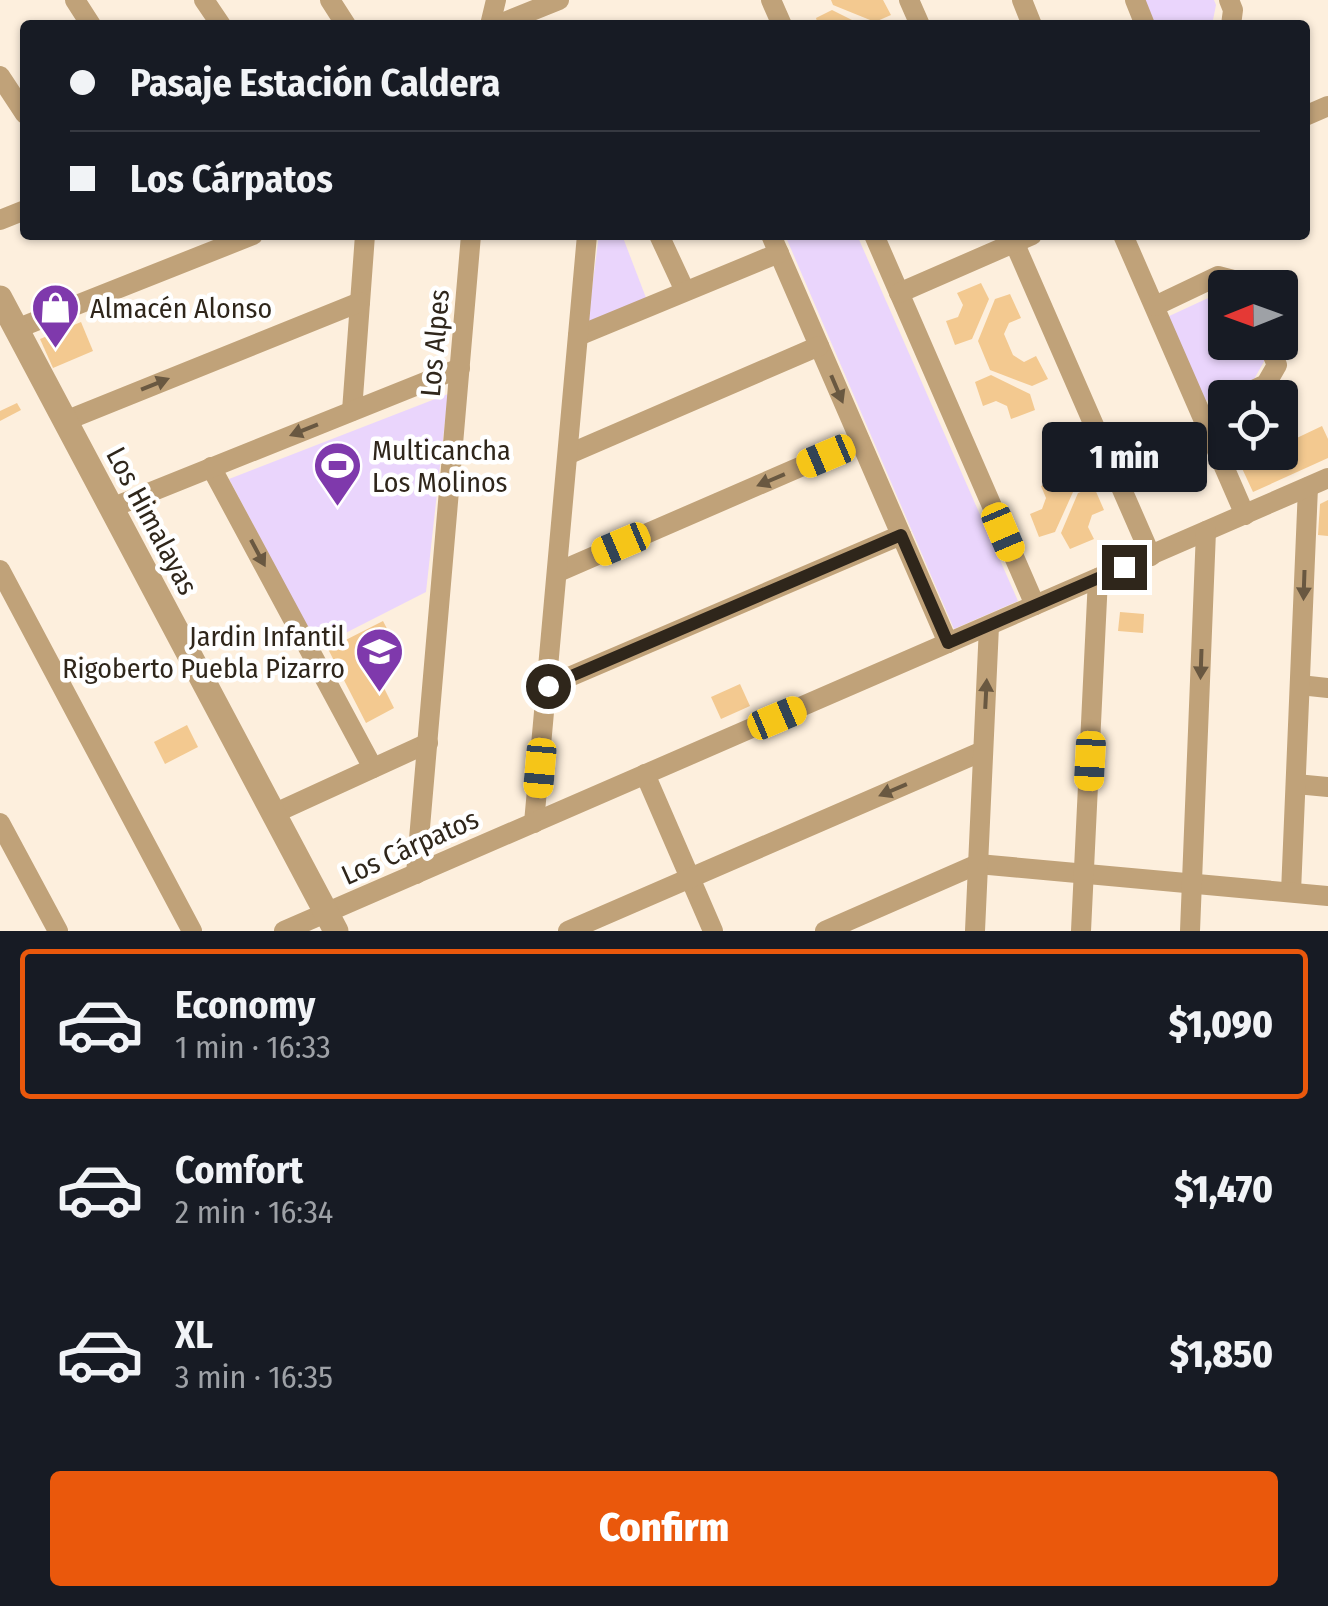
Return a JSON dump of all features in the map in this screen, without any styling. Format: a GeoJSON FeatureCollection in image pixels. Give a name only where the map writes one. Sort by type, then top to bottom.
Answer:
{"type":"FeatureCollection","features":[{"type":"Feature","properties":{"kind":"street"},"geometry":{"type":"LineString","coordinates":[[506,20],[560,0]]}},
{"type":"Feature","properties":{"kind":"street"},"geometry":{"type":"LineString","coordinates":[[0,76],[20,106]]}},
{"type":"Feature","properties":{"kind":"street"},"geometry":{"type":"LineString","coordinates":[[16,329],[240,240]]}},
{"type":"Feature","properties":{"kind":"street"},"geometry":{"type":"LineString","coordinates":[[352,411],[365,240]]}},
{"type":"Feature","properties":{"kind":"street","name":"Los Alpes"},"geometry":{"type":"LineString","coordinates":[[416,874],[472,240]]}},
{"type":"Feature","properties":{"kind":"street"},"geometry":{"type":"LineString","coordinates":[[534,823],[586,240]]}},
{"type":"Feature","properties":{"kind":"street"},"geometry":{"type":"LineString","coordinates":[[661,240],[685,292]]}},
{"type":"Feature","properties":{"kind":"street"},"geometry":{"type":"LineString","coordinates":[[876,240],[1035,606]]}},
{"type":"Feature","properties":{"kind":"street"},"geometry":{"type":"LineString","coordinates":[[899,293],[1015,240]]}},
{"type":"Feature","properties":{"kind":"street"},"geometry":{"type":"LineString","coordinates":[[1020,240],[1150,556]]}},
{"type":"Feature","properties":{"kind":"street"},"geometry":{"type":"LineString","coordinates":[[1126,240],[1245,514]]}},
{"type":"Feature","properties":{"kind":"street"},"geometry":{"type":"LineString","coordinates":[[578,336],[685,292],[775,244],[948,643]]}},
{"type":"Feature","properties":{"kind":"street"},"geometry":{"type":"LineString","coordinates":[[1154,306],[1208,281]]}},
{"type":"Feature","properties":{"kind":"street","name":"Los Himalayas"},"geometry":{"type":"LineString","coordinates":[[0,298],[331,922]]}},
{"type":"Feature","properties":{"kind":"street"},"geometry":{"type":"LineString","coordinates":[[65,421],[360,302]]}},
{"type":"Feature","properties":{"kind":"street"},"geometry":{"type":"LineString","coordinates":[[569,454],[819,346]]}},
{"type":"Feature","properties":{"kind":"street"},"geometry":{"type":"LineString","coordinates":[[111,508],[460,368]]}},
{"type":"Feature","properties":{"kind":"street"},"geometry":{"type":"LineString","coordinates":[[1200,413],[1208,409]]}},
{"type":"Feature","properties":{"kind":"street"},"geometry":{"type":"LineString","coordinates":[[558,572],[860,441]]}},
{"type":"Feature","properties":{"kind":"street"},"geometry":{"type":"LineString","coordinates":[[212,467],[374,768]]}},
{"type":"Feature","properties":{"kind":"street","name":"Los Cárpatos"},"geometry":{"type":"LineString","coordinates":[[284,931],[331,922],[416,874],[1328,478]]}},
{"type":"Feature","properties":{"kind":"street"},"geometry":{"type":"LineString","coordinates":[[1291,892],[1308,487]]}},
{"type":"Feature","properties":{"kind":"street"},"geometry":{"type":"LineString","coordinates":[[1190,931],[1206,532]]}},
{"type":"Feature","properties":{"kind":"street"},"geometry":{"type":"LineString","coordinates":[[548,686],[901,535]]}},
{"type":"Feature","properties":{"kind":"street"},"geometry":{"type":"LineString","coordinates":[[0,570],[192,931]]}},
{"type":"Feature","properties":{"kind":"street"},"geometry":{"type":"LineString","coordinates":[[1082,931],[1098,578]]}},
{"type":"Feature","properties":{"kind":"street"},"geometry":{"type":"LineString","coordinates":[[974,931],[989,626]]}},
{"type":"Feature","properties":{"kind":"street"},"geometry":{"type":"LineString","coordinates":[[1300,686],[1328,688]]}},
{"type":"Feature","properties":{"kind":"street"},"geometry":{"type":"LineString","coordinates":[[274,814],[428,743]]}},
{"type":"Feature","properties":{"kind":"street"},"geometry":{"type":"LineString","coordinates":[[568,931],[983,751]]}},
{"type":"Feature","properties":{"kind":"street"},"geometry":{"type":"LineString","coordinates":[[646,774],[713,931]]}},
{"type":"Feature","properties":{"kind":"street"},"geometry":{"type":"LineString","coordinates":[[1296,784],[1328,787]]}},
{"type":"Feature","properties":{"kind":"street"},"geometry":{"type":"LineString","coordinates":[[0,823],[58,931]]}},
{"type":"Feature","properties":{"kind":"street"},"geometry":{"type":"LineString","coordinates":[[825,931],[873,920],[978,864],[1328,896]]}},
{"type":"Feature","properties":{"kind":"shaded area"},"geometry":{"type":"Polygon","coordinates":[[[1145,0],[1214,0],[1216,5],[1213,20],[1153,20],[1145,0]]]}},
{"type":"Feature","properties":{"kind":"shaded area"},"geometry":{"type":"Polygon","coordinates":[[[598,240],[624,240],[648,303],[587,326],[598,240]]]}},
{"type":"Feature","properties":{"kind":"shaded area"},"geometry":{"type":"Polygon","coordinates":[[[787,240],[859,240],[1018,601],[954,629],[787,240]]]}},
{"type":"Feature","properties":{"kind":"shaded area"},"geometry":{"type":"Polygon","coordinates":[[[1208,298],[1208,360],[1265,360],[1254,380],[1208,380],[1208,400],[1201,403],[1165,318],[1208,298]]]}},
{"type":"Feature","properties":{"kind":"shaded area"},"geometry":{"type":"Polygon","coordinates":[[[448,394],[426,592],[318,647],[229,479],[448,394]]]}},
{"type":"Feature","properties":{"kind":"building"},"geometry":{"type":"Polygon","coordinates":[[[831,0],[883,0],[891,15],[870,20],[833,5],[831,0]]]}},
{"type":"Feature","properties":{"kind":"building"},"geometry":{"type":"Polygon","coordinates":[[[832,10],[852,20],[817,20],[832,10]]]}},
{"type":"Feature","properties":{"kind":"building"},"geometry":{"type":"Polygon","coordinates":[[[981,283],[989,299],[972,339],[955,345],[946,321],[958,317],[963,305],[957,293],[981,283]]]}},
{"type":"Feature","properties":{"kind":"building"},"geometry":{"type":"Polygon","coordinates":[[[1010,294],[1021,318],[1009,323],[1004,334],[1013,355],[1024,362],[1036,356],[1048,379],[1032,386],[990,370],[978,341],[995,299],[1010,294]]]}},
{"type":"Feature","properties":{"kind":"building"},"geometry":{"type":"Polygon","coordinates":[[[81,322],[93,351],[53,368],[40,339],[81,322]]]}},
{"type":"Feature","properties":{"kind":"building"},"geometry":{"type":"Polygon","coordinates":[[[991,375],[1030,394],[1035,410],[1011,419],[1007,406],[996,401],[983,406],[975,382],[991,375]]]}},
{"type":"Feature","properties":{"kind":"building"},"geometry":{"type":"Polygon","coordinates":[[[17,403],[21,410],[0,421],[0,411],[17,403]]]}},
{"type":"Feature","properties":{"kind":"building"},"geometry":{"type":"Polygon","coordinates":[[[1322,426],[1328,439],[1328,458],[1253,492],[1243,470],[1298,470],[1298,437],[1322,426]]]}},
{"type":"Feature","properties":{"kind":"building"},"geometry":{"type":"Polygon","coordinates":[[[1065,476],[1073,492],[1055,532],[1039,537],[1030,514],[1042,509],[1046,498],[1041,486],[1065,476]]]}},
{"type":"Feature","properties":{"kind":"building"},"geometry":{"type":"Polygon","coordinates":[[[1094,487],[1104,510],[1092,515],[1088,527],[1094,539],[1070,549],[1061,533],[1078,493],[1094,487]]]}},
{"type":"Feature","properties":{"kind":"building"},"geometry":{"type":"Polygon","coordinates":[[[1328,500],[1328,536],[1318,535],[1320,504],[1328,500]]]}},
{"type":"Feature","properties":{"kind":"building"},"geometry":{"type":"Polygon","coordinates":[[[1120,612],[1144,614],[1143,633],[1118,631],[1120,612]]]}},
{"type":"Feature","properties":{"kind":"building"},"geometry":{"type":"Polygon","coordinates":[[[383,621],[398,650],[385,657],[389,666],[376,672],[394,708],[366,723],[328,649],[383,621]]]}},
{"type":"Feature","properties":{"kind":"building"},"geometry":{"type":"Polygon","coordinates":[[[740,684],[750,706],[721,719],[711,697],[740,684]]]}},
{"type":"Feature","properties":{"kind":"building"},"geometry":{"type":"Polygon","coordinates":[[[187,725],[198,747],[165,764],[154,742],[187,725]]]}},
{"type":"Feature","properties":{"kind":"place","name":"Almacén Alonso"},"geometry":{"type":"Point","coordinates":[55,350]}},
{"type":"Feature","properties":{"kind":"place","name":"Multicancha Los Molinos"},"geometry":{"type":"Point","coordinates":[337,508]}},
{"type":"Feature","properties":{"kind":"place","name":"Jardin Infantil Rigoberto Puebla Pizarro"},"geometry":{"type":"Point","coordinates":[380,694]}},
{"type":"Feature","properties":{"kind":"route"},"geometry":{"type":"LineString","coordinates":[[548,686],[901,535],[948,643],[1124,567]]}}]}
